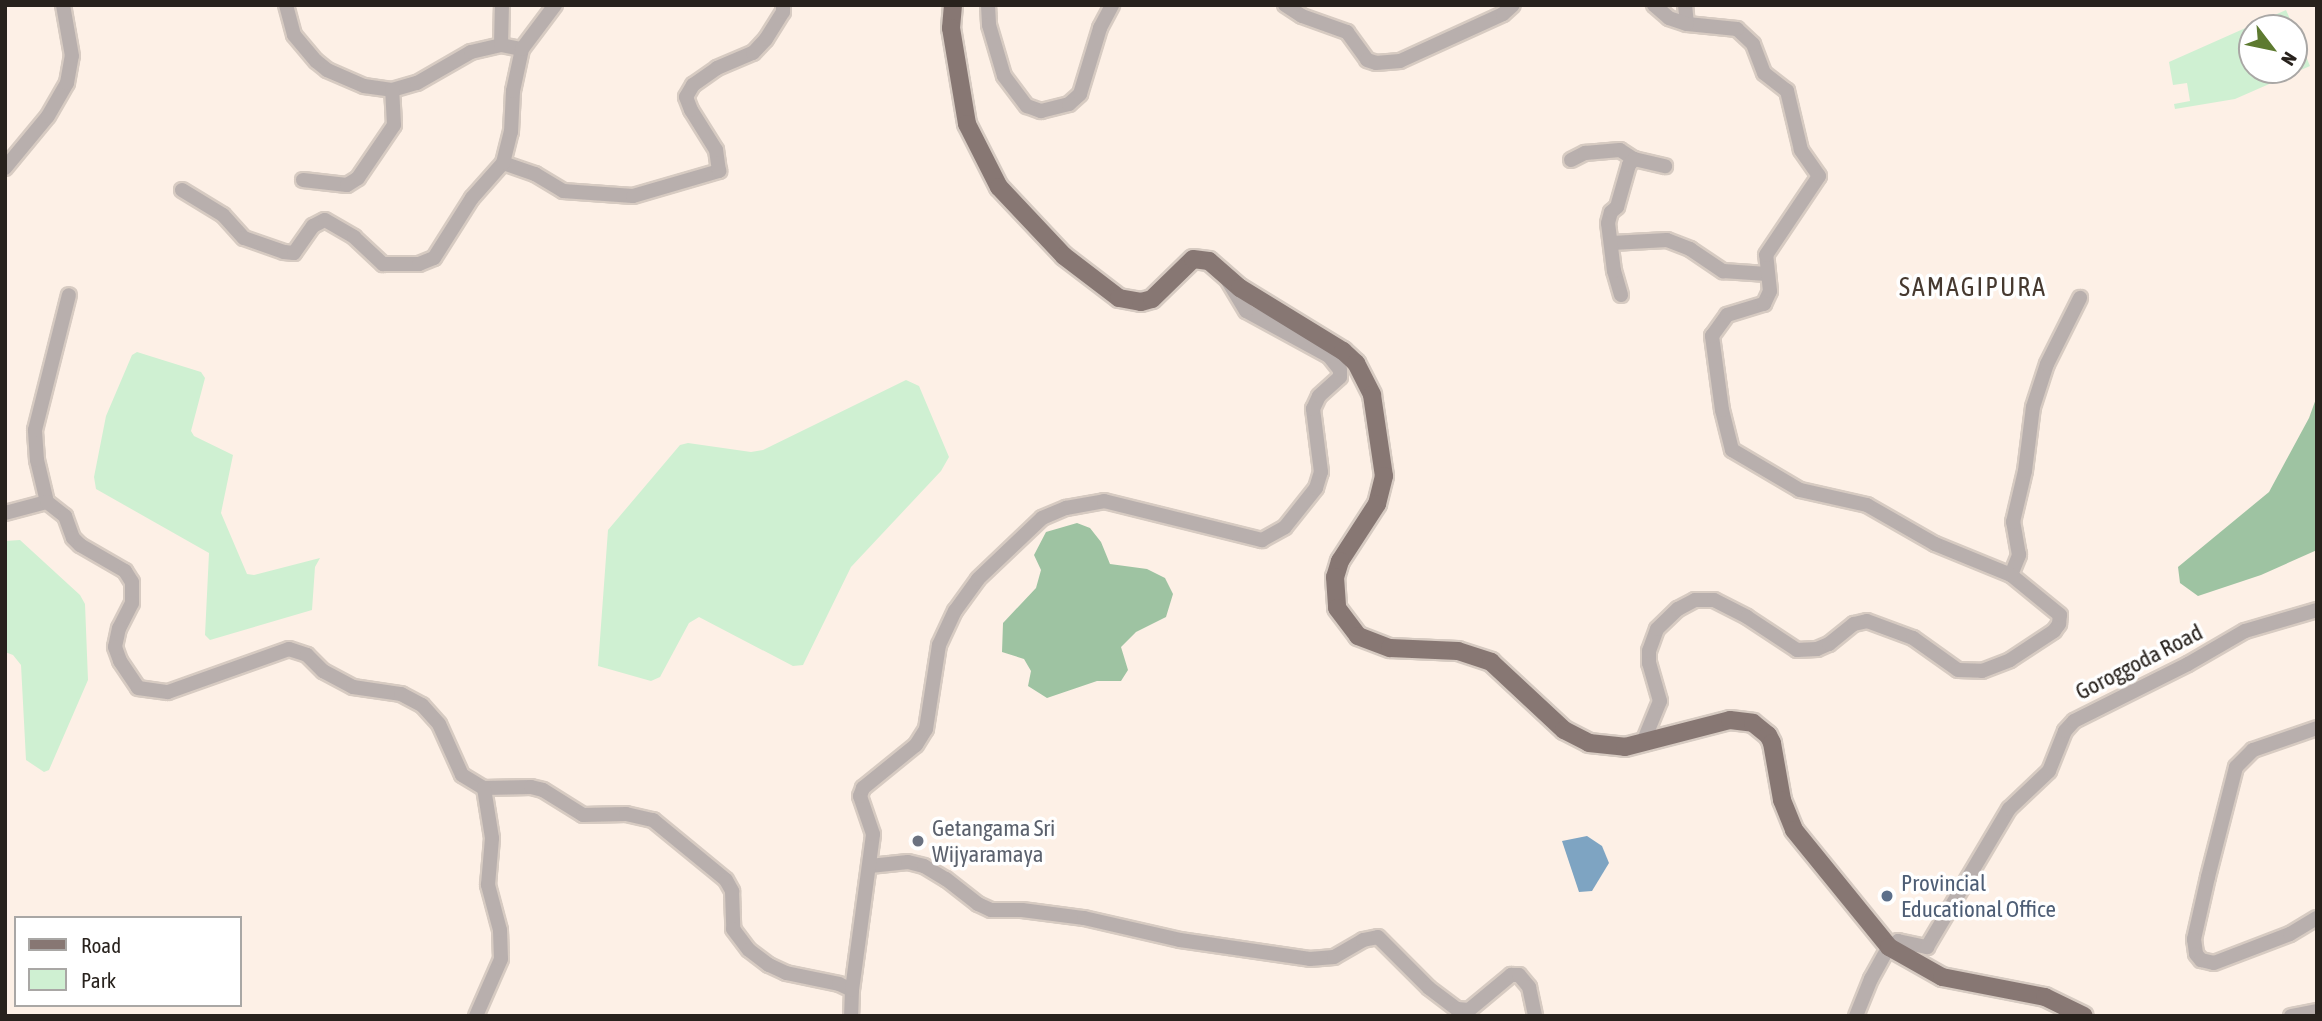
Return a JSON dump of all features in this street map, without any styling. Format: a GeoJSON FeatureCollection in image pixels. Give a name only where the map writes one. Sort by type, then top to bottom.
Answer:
{"type":"FeatureCollection","features":[{"type":"Feature","properties":{"kind":"main road"},"geometry":{"type":"LineString","coordinates":[[953,5],[951,28],[967,124],[999,187],[1064,256],[1119,298],[1130,302],[1152,299],[1193,259],[1209,261],[1240,288],[1343,351],[1356,363],[1367,381],[1384,476],[1377,504],[1340,561],[1335,577],[1337,608],[1348,627],[1358,636],[1390,648],[1458,651],[1491,662],[1564,730],[1589,743],[1625,747],[1730,720],[1753,723],[1763,730],[1772,743],[1782,800],[1794,830],[1891,948],[1942,977],[2045,997],[2084,1016]]}},
{"type":"Feature","properties":{"kind":"street"},"geometry":{"type":"LineString","coordinates":[[5,168],[48,116],[67,83],[72,56],[63,5]]}},
{"type":"Feature","properties":{"kind":"street"},"geometry":{"type":"LineString","coordinates":[[286,5],[294,35],[316,61],[327,71],[364,86],[392,90],[417,83],[471,52],[501,45],[522,49]]}},
{"type":"Feature","properties":{"kind":"street"},"geometry":{"type":"LineString","coordinates":[[501,45],[502,5]]}},
{"type":"Feature","properties":{"kind":"street"},"geometry":{"type":"LineString","coordinates":[[182,190],[223,215],[244,238],[284,252],[294,253],[313,226],[325,220],[354,237],[383,264],[419,264],[434,258],[471,198],[503,163],[511,132],[513,91],[522,49],[555,5]]}},
{"type":"Feature","properties":{"kind":"street"},"geometry":{"type":"LineString","coordinates":[[503,163],[535,174],[563,191],[634,196],[719,171],[716,150],[686,97],[693,85],[717,68],[753,53],[772,30],[783,12],[783,5]]}},
{"type":"Feature","properties":{"kind":"street"},"geometry":{"type":"LineString","coordinates":[[988,5],[989,25],[1004,76],[1027,106],[1041,111],[1069,104],[1080,94],[1100,28],[1112,5]]}},
{"type":"Feature","properties":{"kind":"street"},"geometry":{"type":"LineString","coordinates":[[1285,5],[1302,16],[1347,32],[1367,60],[1376,63],[1400,61],[1503,14],[1513,5]]}},
{"type":"Feature","properties":{"kind":"street"},"geometry":{"type":"LineString","coordinates":[[1644,740],[1660,701],[1648,663],[1648,651],[1657,629],[1678,608],[1695,600],[1714,600],[1747,617],[1797,650],[1817,649],[1829,644],[1854,624],[1867,621],[1913,638],[1958,670],[1982,671],[2010,660],[2054,631],[2059,624],[2060,615],[2011,575],[1935,544],[1867,505],[1800,490],[1732,450],[1722,410],[1712,336],[1727,315],[1765,304],[1770,291],[1766,255],[1819,176],[1801,150],[1787,91],[1763,73],[1753,44],[1737,29],[1687,24],[1668,18],[1654,5]]}},
{"type":"Feature","properties":{"kind":"street"},"geometry":{"type":"LineString","coordinates":[[1685,5],[1687,24]]}},
{"type":"Feature","properties":{"kind":"street"},"geometry":{"type":"LineString","coordinates":[[303,180],[348,185],[358,178],[394,125],[392,90]]}},
{"type":"Feature","properties":{"kind":"street"},"geometry":{"type":"LineString","coordinates":[[1571,160],[1585,153],[1620,150],[1634,159],[1665,166]]}},
{"type":"Feature","properties":{"kind":"street"},"geometry":{"type":"LineString","coordinates":[[1621,295],[1614,271],[1608,223],[1611,212],[1617,207],[1629,165],[1634,159]]}},
{"type":"Feature","properties":{"kind":"street"},"geometry":{"type":"LineString","coordinates":[[1612,243],[1667,240],[1690,249],[1723,271],[1767,275]]}},
{"type":"Feature","properties":{"kind":"street"},"geometry":{"type":"LineString","coordinates":[[851,1016],[852,990],[873,834],[862,809],[860,796],[863,788],[916,745],[926,729],[939,645],[955,611],[978,579],[1042,518],[1066,508],[1104,501],[1262,540],[1285,527],[1316,488],[1321,471],[1313,409],[1319,396],[1331,388],[1340,377],[1340,370],[1329,356],[1246,311],[1229,286],[1226,274]]}},
{"type":"Feature","properties":{"kind":"street"},"geometry":{"type":"LineString","coordinates":[[69,295],[35,430],[37,460],[47,502],[65,516],[72,538],[125,571],[132,582],[132,603],[119,628],[115,647],[120,661],[138,688],[168,692],[243,666],[279,650],[289,649],[307,656],[323,671],[353,687],[401,694],[422,705],[439,724],[462,775],[484,788],[531,787],[543,790],[583,815],[626,814],[653,820],[726,880],[732,891],[733,929],[749,950],[769,965],[786,973],[839,984],[852,990]]}},
{"type":"Feature","properties":{"kind":"street"},"geometry":{"type":"LineString","coordinates":[[2011,575],[2019,555],[2013,522],[2025,471],[2033,407],[2047,364],[2080,298]]}},
{"type":"Feature","properties":{"kind":"street"},"geometry":{"type":"LineString","coordinates":[[5,513],[47,502]]}},
{"type":"Feature","properties":{"kind":"street","name":"Goroggoda Road"},"geometry":{"type":"LineString","coordinates":[[1891,948],[1898,941],[1919,948],[1927,947],[2009,808],[2049,771],[2065,731],[2074,721],[2245,631],[2317,610]]}},
{"type":"Feature","properties":{"kind":"street"},"geometry":{"type":"LineString","coordinates":[[2317,728],[2253,750],[2236,767],[2194,939],[2196,954],[2201,960],[2214,963],[2290,934],[2317,918]]}},
{"type":"Feature","properties":{"kind":"street"},"geometry":{"type":"LineString","coordinates":[[476,1016],[501,959],[500,930],[488,885],[492,838],[484,788]]}},
{"type":"Feature","properties":{"kind":"street"},"geometry":{"type":"LineString","coordinates":[[870,866],[908,862],[924,866],[978,904],[991,909],[1084,918],[1180,940],[1310,959],[1334,957],[1363,940],[1378,937],[1429,988],[1457,1009],[1469,1010],[1511,975],[1519,975],[1529,988],[1535,1016]]}},
{"type":"Feature","properties":{"kind":"street"},"geometry":{"type":"LineString","coordinates":[[1856,1016],[1871,979],[1891,948]]}},
{"type":"Feature","properties":{"kind":"street"},"geometry":{"type":"LineString","coordinates":[[2291,1016],[2317,1011]]}},
{"type":"Feature","properties":{"kind":"green space"},"geometry":{"type":"Polygon","coordinates":[[[2238,31],[2238,84],[2269,84],[2235,99],[2175,109],[2174,104],[2190,101],[2187,83],[2173,85],[2169,62],[2238,31]]]}},
{"type":"Feature","properties":{"kind":"green space"},"geometry":{"type":"Polygon","coordinates":[[[137,352],[201,372],[205,378],[191,431],[194,436],[233,455],[221,513],[247,574],[254,575],[320,558],[315,567],[312,610],[210,640],[205,635],[209,553],[96,489],[94,477],[106,416],[132,355],[137,352]]]}},
{"type":"Feature","properties":{"kind":"green space"},"geometry":{"type":"Polygon","coordinates":[[[906,380],[919,386],[949,457],[941,471],[851,567],[803,665],[793,666],[699,617],[689,623],[660,677],[651,681],[598,666],[608,530],[680,445],[688,443],[751,452],[763,450],[906,380]]]}},
{"type":"Feature","properties":{"kind":"green space"},"geometry":{"type":"Polygon","coordinates":[[[2317,396],[2317,550],[2261,575],[2198,596],[2180,583],[2178,567],[2269,492],[2309,418],[2317,396]]]}},
{"type":"Feature","properties":{"kind":"green space"},"geometry":{"type":"Polygon","coordinates":[[[1077,523],[1090,528],[1101,542],[1110,564],[1147,569],[1165,578],[1173,594],[1166,617],[1136,632],[1121,647],[1128,670],[1121,681],[1097,681],[1047,698],[1028,686],[1031,671],[1024,659],[1002,652],[1003,623],[1036,588],[1041,570],[1034,555],[1046,532],[1077,523]]]}},
{"type":"Feature","properties":{"kind":"green space"},"geometry":{"type":"Polygon","coordinates":[[[20,540],[80,595],[85,604],[88,680],[49,770],[44,772],[26,760],[21,665],[13,655],[5,652],[5,541],[20,540]]]}},
{"type":"Feature","properties":{"kind":"water"},"geometry":{"type":"Polygon","coordinates":[[[1587,836],[1602,846],[1609,863],[1592,891],[1579,892],[1562,841],[1587,836]]]}},
{"type":"Feature","properties":{"kind":"place","name":"Getangama Sri Wijyaramaya"},"geometry":{"type":"Point","coordinates":[918,841]}},
{"type":"Feature","properties":{"kind":"place","name":"Provincial Educational Office"},"geometry":{"type":"Point","coordinates":[1887,896]}},
{"type":"Feature","properties":{"kind":"district","name":"SAMAGIPURA"},"geometry":{"type":"Point","coordinates":[1973,288]}}]}
